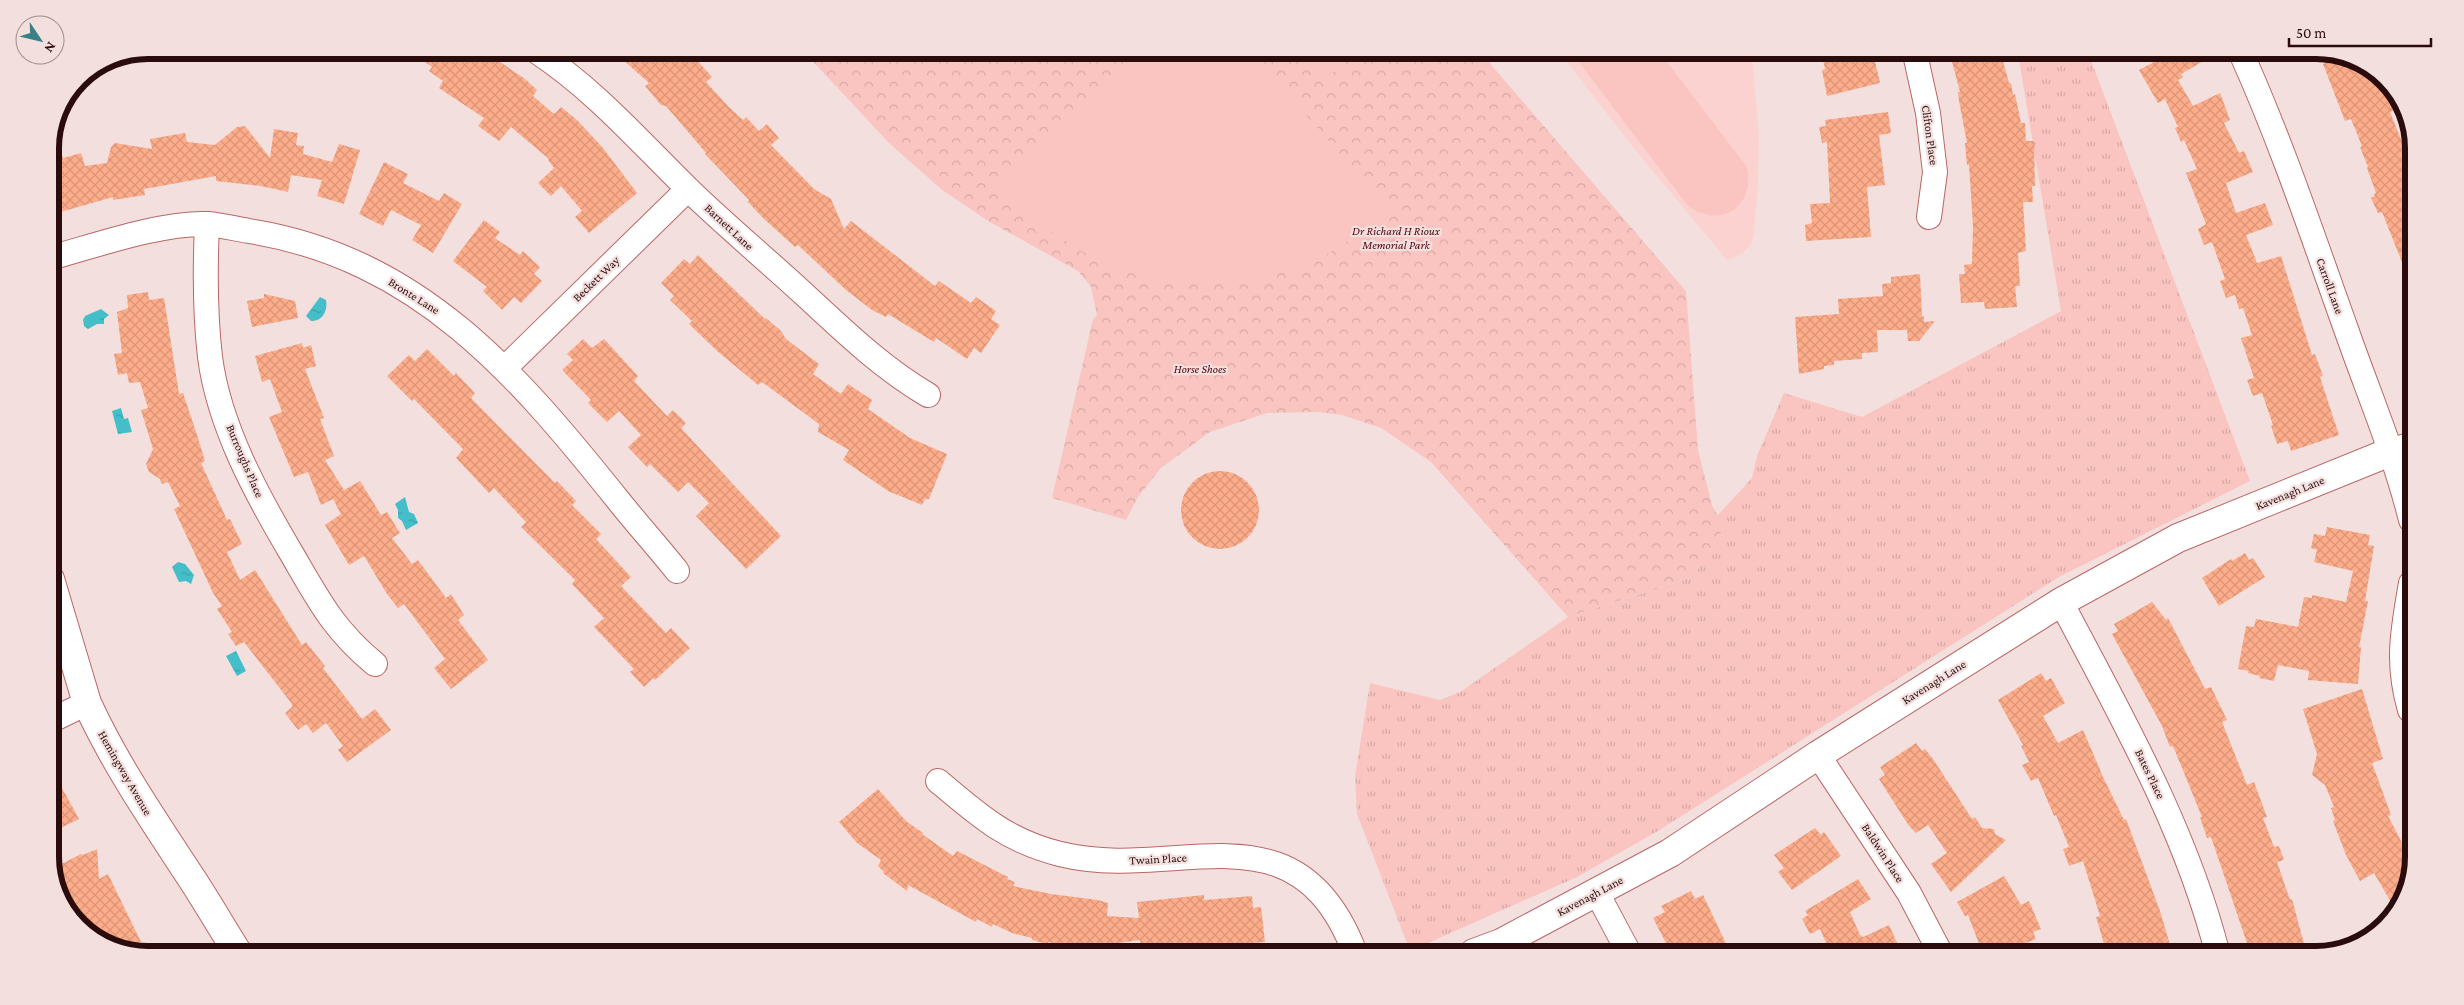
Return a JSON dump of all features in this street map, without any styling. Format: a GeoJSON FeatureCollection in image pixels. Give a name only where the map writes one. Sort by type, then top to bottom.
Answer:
{"type":"FeatureCollection","features":[{"type":"Feature","properties":{"kind":"main road","name":"Kavenagh Lane"},"geometry":{"type":"LineString","coordinates":[[1491,946],[1597,893],[1670,853],[1818,755],[2062,602],[2178,538],[2401,450]]}},
{"type":"Feature","properties":{"kind":"main road","name":"Hemingway Avenue"},"geometry":{"type":"LineString","coordinates":[[59,609],[87,703],[117,764],[234,946]]}},
{"type":"Feature","properties":{"kind":"street","name":"Barnett Lane"},"geometry":{"type":"LineString","coordinates":[[547,59],[583,84],[603,102],[688,190],[849,338],[884,367],[928,395]]}},
{"type":"Feature","properties":{"kind":"street","name":"Clifton Place"},"geometry":{"type":"LineString","coordinates":[[1916,59],[1928,112],[1935,172],[1929,217]]}},
{"type":"Feature","properties":{"kind":"street","name":"Carroll Lane"},"geometry":{"type":"LineString","coordinates":[[2244,59],[2265,106],[2401,450],[2405,478]]}},
{"type":"Feature","properties":{"kind":"street","name":"Beckett Way"},"geometry":{"type":"LineString","coordinates":[[504,368],[688,190]]}},
{"type":"Feature","properties":{"kind":"street","name":"Bronte Lane"},"geometry":{"type":"LineString","coordinates":[[59,256],[160,229],[206,224],[263,233],[306,243],[374,271],[412,292],[441,312],[504,368],[560,429],[678,571]]}},
{"type":"Feature","properties":{"kind":"street","name":"Burroughs Place"},"geometry":{"type":"LineString","coordinates":[[206,224],[205,256],[210,358],[236,446],[254,488],[328,617],[350,644],[375,664]]}},
{"type":"Feature","properties":{"kind":"street","name":"Bates Place"},"geometry":{"type":"LineString","coordinates":[[2062,602],[2169,813],[2212,929],[2216,946]]}},
{"type":"Feature","properties":{"kind":"street"},"geometry":{"type":"LineString","coordinates":[[2405,617],[2400,645],[2402,685],[2405,694]]}},
{"type":"Feature","properties":{"kind":"street"},"geometry":{"type":"LineString","coordinates":[[59,717],[87,703]]}},
{"type":"Feature","properties":{"kind":"street","name":"Baldwin Place"},"geometry":{"type":"LineString","coordinates":[[1818,755],[1909,894],[1937,946]]}},
{"type":"Feature","properties":{"kind":"street","name":"Twain Place"},"geometry":{"type":"LineString","coordinates":[[938,782],[986,822],[1022,841],[1060,854],[1100,861],[1141,862],[1217,855],[1243,856],[1269,861],[1292,872],[1314,886],[1332,905],[1345,927],[1352,946]]}},
{"type":"Feature","properties":{"kind":"street"},"geometry":{"type":"LineString","coordinates":[[1597,893],[1625,946]]}},
{"type":"Feature","properties":{"kind":"shaded area"},"geometry":{"type":"Polygon","coordinates":[[[1565,59],[1752,59],[1759,137],[1758,184],[1751,245],[1742,254],[1727,260],[1636,151],[1565,59]]]}},
{"type":"Feature","properties":{"kind":"green space","name":"Dr Richard H Rioux Memorial Park"},"geometry":{"type":"Polygon","coordinates":[[[811,59],[1486,59],[1686,291],[1698,450],[1712,505],[1724,528],[1693,577],[1568,617],[1431,462],[1381,428],[1342,415],[1316,412],[1267,413],[1210,432],[1161,468],[1138,497],[1126,520],[1052,498],[1093,319],[1097,315],[1091,287],[1078,271],[988,221],[941,189],[889,143],[811,59]]]}},
{"type":"Feature","properties":{"kind":"green space"},"geometry":{"type":"Polygon","coordinates":[[[1142,59],[1256,59],[1389,209],[1336,249],[1317,260],[1295,269],[1255,279],[1216,284],[1180,283],[1146,277],[1113,266],[1082,251],[1052,232],[1024,209],[997,182],[1142,59]]]}},
{"type":"Feature","properties":{"kind":"green space"},"geometry":{"type":"Polygon","coordinates":[[[1301,59],[1348,59],[1321,83],[1301,59]]]}},
{"type":"Feature","properties":{"kind":"green space"},"geometry":{"type":"Polygon","coordinates":[[[1577,59],[1665,59],[1747,167],[1748,181],[1746,193],[1741,203],[1733,210],[1713,216],[1701,213],[1688,206],[1577,59]]]}},
{"type":"Feature","properties":{"kind":"green space"},"geometry":{"type":"Polygon","coordinates":[[[2019,59],[2091,59],[2250,481],[2059,577],[1658,831],[1577,877],[1421,946],[1408,946],[1357,814],[1355,776],[1370,683],[1440,700],[1460,692],[1568,617],[1693,577],[1724,528],[1717,516],[1752,478],[1757,456],[1784,393],[1862,417],[2061,311],[2019,59]]]}},
{"type":"Feature","properties":{"kind":"water"},"geometry":{"type":"Polygon","coordinates":[[[320,297],[326,300],[324,315],[319,320],[311,321],[306,316],[320,297]]]}},
{"type":"Feature","properties":{"kind":"water"},"geometry":{"type":"Polygon","coordinates":[[[101,309],[109,315],[104,319],[104,324],[97,324],[88,329],[84,326],[83,320],[85,316],[101,309]]]}},
{"type":"Feature","properties":{"kind":"water"},"geometry":{"type":"Polygon","coordinates":[[[121,408],[124,419],[128,418],[132,432],[118,434],[112,411],[121,408]]]}},
{"type":"Feature","properties":{"kind":"water"},"geometry":{"type":"Polygon","coordinates":[[[405,497],[409,512],[414,514],[418,523],[406,530],[402,521],[398,518],[398,510],[395,504],[405,497]]]}},
{"type":"Feature","properties":{"kind":"water"},"geometry":{"type":"Polygon","coordinates":[[[178,562],[185,564],[194,575],[191,584],[186,581],[179,582],[172,567],[178,562]]]}},
{"type":"Feature","properties":{"kind":"water"},"geometry":{"type":"Polygon","coordinates":[[[236,651],[246,671],[237,676],[226,656],[236,651]]]}},
{"type":"Feature","properties":{"kind":"building"},"geometry":{"type":"Polygon","coordinates":[[[420,59],[496,59],[525,79],[537,90],[533,96],[554,114],[561,107],[577,120],[603,148],[637,193],[589,233],[575,217],[582,211],[561,186],[551,196],[538,183],[554,168],[549,159],[511,127],[499,141],[478,126],[484,118],[439,88],[443,81],[429,71],[432,67],[420,59]]]}},
{"type":"Feature","properties":{"kind":"building"},"geometry":{"type":"Polygon","coordinates":[[[622,59],[696,59],[712,77],[706,82],[743,120],[746,117],[759,131],[767,124],[779,138],[771,145],[814,189],[831,199],[844,229],[851,221],[935,286],[939,281],[971,303],[976,297],[996,311],[991,319],[1000,325],[981,353],[974,348],[967,359],[936,338],[934,342],[888,314],[886,317],[872,310],[846,290],[798,245],[795,247],[764,219],[748,202],[749,200],[705,154],[666,106],[661,105],[645,86],[649,83],[622,59]]]}},
{"type":"Feature","properties":{"kind":"building"},"geometry":{"type":"Polygon","coordinates":[[[1823,59],[1874,59],[1880,83],[1827,96],[1822,70],[1825,69],[1823,59]]]}},
{"type":"Feature","properties":{"kind":"building"},"geometry":{"type":"Polygon","coordinates":[[[1951,59],[2002,59],[2013,95],[2015,94],[2021,123],[2025,123],[2026,141],[2034,141],[2035,186],[2032,186],[2033,202],[2023,202],[2026,251],[2018,253],[2020,286],[2015,286],[2017,307],[1985,309],[1984,302],[1961,303],[1959,274],[1965,274],[1964,265],[1972,264],[1973,226],[1969,165],[1967,165],[1965,143],[1967,143],[1959,101],[1958,92],[1960,92],[1951,59]]]}},
{"type":"Feature","properties":{"kind":"building"},"geometry":{"type":"Polygon","coordinates":[[[2160,59],[2207,59],[2181,74],[2183,77],[2178,80],[2193,106],[2220,93],[2230,120],[2224,123],[2239,153],[2244,151],[2253,172],[2226,183],[2236,213],[2265,203],[2273,225],[2246,235],[2257,263],[2281,256],[2312,355],[2315,354],[2323,376],[2320,377],[2339,435],[2291,451],[2288,441],[2277,444],[2271,426],[2273,425],[2262,393],[2253,396],[2247,380],[2254,378],[2241,338],[2252,335],[2243,308],[2239,309],[2235,295],[2226,298],[2220,281],[2225,279],[2212,242],[2204,245],[2198,229],[2206,224],[2186,173],[2197,169],[2184,140],[2181,142],[2175,128],[2178,127],[2165,99],[2158,103],[2139,70],[2160,59]]]}},
{"type":"Feature","properties":{"kind":"building"},"geometry":{"type":"Polygon","coordinates":[[[2324,59],[2345,63],[2371,77],[2375,85],[2378,84],[2387,93],[2396,109],[2390,112],[2405,147],[2405,270],[2382,212],[2378,213],[2371,198],[2376,193],[2360,147],[2362,146],[2351,119],[2345,121],[2323,64],[2325,63],[2324,59]]]}},
{"type":"Feature","properties":{"kind":"building"},"geometry":{"type":"Polygon","coordinates":[[[1888,112],[1891,133],[1879,135],[1885,185],[1867,187],[1871,237],[1806,241],[1805,225],[1812,223],[1810,204],[1830,203],[1827,142],[1822,143],[1819,127],[1826,126],[1825,120],[1888,112]]]}},
{"type":"Feature","properties":{"kind":"building"},"geometry":{"type":"Polygon","coordinates":[[[245,126],[270,158],[274,129],[298,133],[296,145],[304,146],[303,154],[332,162],[339,144],[360,150],[344,204],[317,196],[322,180],[291,175],[288,192],[261,186],[216,181],[216,176],[144,189],[145,195],[113,200],[113,197],[59,212],[59,146],[63,158],[81,153],[85,166],[107,163],[111,147],[115,143],[152,149],[150,139],[185,133],[187,142],[215,145],[237,127],[245,126]]]}},
{"type":"Feature","properties":{"kind":"building"},"geometry":{"type":"Polygon","coordinates":[[[384,162],[408,174],[403,183],[439,201],[444,193],[462,204],[433,253],[412,240],[421,225],[391,210],[383,226],[359,214],[384,162]]]}},
{"type":"Feature","properties":{"kind":"building"},"geometry":{"type":"Polygon","coordinates":[[[484,220],[500,232],[495,238],[520,255],[523,251],[540,267],[534,274],[542,281],[521,303],[514,297],[502,310],[483,291],[487,287],[453,261],[484,220]]]}},
{"type":"Feature","properties":{"kind":"building"},"geometry":{"type":"Polygon","coordinates":[[[698,255],[765,319],[781,331],[786,339],[819,364],[813,374],[841,394],[848,384],[872,400],[868,409],[910,438],[947,454],[929,499],[925,499],[922,505],[888,491],[843,460],[849,450],[818,432],[819,424],[762,382],[758,385],[716,350],[689,324],[692,321],[670,300],[674,296],[661,283],[684,259],[690,264],[698,255]]]}},
{"type":"Feature","properties":{"kind":"building"},"geometry":{"type":"Polygon","coordinates":[[[1920,274],[1922,317],[1924,316],[1924,322],[1935,321],[1919,341],[1908,341],[1907,330],[1877,330],[1878,352],[1862,353],[1862,359],[1834,361],[1834,365],[1824,366],[1824,369],[1799,374],[1795,317],[1839,314],[1838,299],[1883,296],[1882,284],[1891,283],[1891,277],[1920,274]]]}},
{"type":"Feature","properties":{"kind":"building"},"geometry":{"type":"Polygon","coordinates":[[[148,292],[149,300],[164,298],[179,394],[183,393],[197,435],[205,461],[201,463],[227,520],[230,519],[242,544],[227,552],[240,580],[255,570],[302,645],[306,642],[325,666],[323,668],[362,719],[375,709],[391,730],[347,762],[338,750],[343,746],[326,723],[313,733],[306,724],[298,730],[285,713],[292,707],[292,704],[244,642],[236,646],[228,634],[232,632],[217,609],[222,606],[213,593],[174,509],[180,506],[168,482],[162,484],[160,479],[149,472],[146,464],[153,449],[141,410],[148,408],[140,382],[129,383],[127,373],[118,375],[114,354],[122,353],[117,312],[128,308],[127,295],[148,292]]]}},
{"type":"Feature","properties":{"kind":"building"},"geometry":{"type":"Polygon","coordinates":[[[264,294],[295,301],[298,318],[252,327],[247,301],[264,298],[264,294]]]}},
{"type":"Feature","properties":{"kind":"building"},"geometry":{"type":"Polygon","coordinates":[[[583,339],[592,348],[604,339],[638,376],[634,381],[667,416],[673,410],[686,423],[681,428],[781,536],[746,569],[696,516],[709,503],[688,482],[678,492],[650,464],[647,467],[628,447],[641,435],[619,411],[607,422],[588,403],[591,400],[562,370],[573,360],[567,354],[583,339]]]}},
{"type":"Feature","properties":{"kind":"building"},"geometry":{"type":"Polygon","coordinates":[[[302,343],[303,348],[311,345],[316,366],[305,369],[324,418],[320,419],[334,456],[325,460],[344,490],[360,481],[381,515],[387,512],[400,533],[392,538],[412,564],[418,560],[446,598],[451,594],[464,615],[458,620],[488,660],[451,689],[434,668],[445,659],[404,604],[398,608],[387,594],[364,556],[349,565],[325,525],[341,514],[333,499],[321,505],[308,472],[294,477],[269,417],[282,412],[270,379],[262,382],[255,356],[302,343]]]}},
{"type":"Feature","properties":{"kind":"building"},"geometry":{"type":"Polygon","coordinates":[[[427,349],[454,376],[456,373],[475,393],[471,398],[555,483],[557,481],[576,501],[572,505],[601,534],[596,539],[631,577],[621,586],[666,633],[671,628],[690,648],[655,680],[653,678],[644,687],[630,672],[634,669],[594,627],[604,618],[572,584],[575,580],[521,527],[526,522],[494,488],[489,493],[456,458],[463,449],[414,399],[412,401],[387,376],[409,355],[415,361],[427,349]]]}},
{"type":"Feature","properties":{"kind":"building"},"geometry":{"type":"Polygon","coordinates":[[[1212,471],[1228,471],[1242,477],[1253,488],[1259,502],[1259,518],[1253,532],[1242,543],[1228,549],[1212,549],[1198,543],[1187,532],[1181,518],[1181,502],[1187,488],[1198,477],[1212,471]]]}},
{"type":"Feature","properties":{"kind":"building"},"geometry":{"type":"Polygon","coordinates":[[[2327,527],[2370,535],[2368,545],[2374,546],[2365,601],[2368,601],[2359,647],[2361,647],[2358,684],[2308,680],[2309,671],[2278,665],[2274,681],[2259,678],[2260,676],[2248,673],[2249,671],[2238,669],[2246,626],[2254,627],[2256,619],[2298,627],[2304,597],[2312,598],[2312,595],[2346,602],[2353,571],[2314,562],[2317,550],[2311,548],[2314,534],[2325,536],[2327,527]]]}},
{"type":"Feature","properties":{"kind":"building"},"geometry":{"type":"Polygon","coordinates":[[[2245,553],[2249,560],[2253,558],[2265,577],[2219,606],[2202,578],[2231,559],[2232,561],[2245,553]]]}},
{"type":"Feature","properties":{"kind":"building"},"geometry":{"type":"Polygon","coordinates":[[[2152,602],[2166,620],[2168,618],[2205,689],[2211,687],[2227,720],[2222,722],[2247,785],[2254,782],[2267,817],[2263,818],[2274,847],[2279,846],[2284,860],[2277,862],[2290,900],[2292,899],[2305,946],[2248,946],[2211,837],[2207,838],[2200,817],[2202,817],[2173,746],[2170,747],[2162,726],[2112,634],[2118,631],[2114,624],[2152,602]]]}},
{"type":"Feature","properties":{"kind":"building"},"geometry":{"type":"Polygon","coordinates":[[[2041,673],[2046,681],[2051,678],[2065,703],[2043,716],[2058,743],[2083,730],[2104,779],[2124,820],[2126,819],[2160,911],[2170,946],[2105,946],[2096,917],[2100,916],[2083,861],[2069,866],[2063,849],[2069,847],[2056,815],[2054,816],[2038,778],[2031,781],[2022,765],[2029,762],[2021,746],[2023,745],[1998,700],[2041,673]]]}},
{"type":"Feature","properties":{"kind":"building"},"geometry":{"type":"Polygon","coordinates":[[[2362,689],[2383,759],[2372,763],[2391,815],[2388,816],[2405,848],[2404,875],[2392,904],[2374,873],[2360,881],[2346,855],[2333,821],[2335,820],[2331,808],[2334,807],[2325,785],[2312,775],[2317,754],[2303,709],[2362,689]]]}},
{"type":"Feature","properties":{"kind":"building"},"geometry":{"type":"Polygon","coordinates":[[[1916,743],[1922,751],[1925,749],[1933,759],[1972,819],[1975,817],[1982,828],[1994,829],[1995,834],[2006,840],[1951,892],[1931,864],[1947,853],[1928,825],[1916,833],[1909,826],[1879,779],[1885,775],[1880,767],[1916,743]]]}},
{"type":"Feature","properties":{"kind":"building"},"geometry":{"type":"Polygon","coordinates":[[[59,782],[79,819],[59,829],[59,782]]]}},
{"type":"Feature","properties":{"kind":"building"},"geometry":{"type":"Polygon","coordinates":[[[878,789],[906,821],[922,834],[953,856],[957,851],[1008,877],[1007,879],[1015,882],[1013,886],[1051,894],[1098,900],[1108,903],[1107,916],[1139,918],[1137,902],[1204,895],[1204,900],[1252,896],[1253,908],[1261,907],[1265,942],[1217,946],[1205,946],[1205,943],[1179,946],[1140,946],[1140,940],[1111,944],[1111,946],[1067,946],[1032,940],[1032,938],[1012,933],[993,924],[992,927],[977,919],[976,922],[908,885],[907,891],[883,873],[878,866],[881,860],[857,843],[839,822],[878,789]]]}},
{"type":"Feature","properties":{"kind":"building"},"geometry":{"type":"Polygon","coordinates":[[[1815,828],[1821,835],[1824,832],[1841,856],[1792,890],[1778,872],[1784,868],[1774,855],[1815,828]]]}},
{"type":"Feature","properties":{"kind":"building"},"geometry":{"type":"Polygon","coordinates":[[[97,849],[99,879],[108,874],[141,942],[137,945],[119,942],[98,931],[77,912],[71,902],[63,886],[59,865],[81,854],[83,855],[97,849]]]}},
{"type":"Feature","properties":{"kind":"building"},"geometry":{"type":"Polygon","coordinates":[[[2004,876],[2021,905],[2029,901],[2041,929],[2033,932],[2036,939],[2018,946],[1980,946],[1968,915],[1965,916],[1957,902],[2004,876]]]}},
{"type":"Feature","properties":{"kind":"building"},"geometry":{"type":"Polygon","coordinates":[[[1858,879],[1871,899],[1850,912],[1860,935],[1863,937],[1889,925],[1899,946],[1827,946],[1820,929],[1810,934],[1802,919],[1808,915],[1805,911],[1858,879]]]}},
{"type":"Feature","properties":{"kind":"building"},"geometry":{"type":"Polygon","coordinates":[[[1691,891],[1695,899],[1703,895],[1727,946],[1667,945],[1653,918],[1665,912],[1661,906],[1691,891]]]}},
{"type":"Feature","properties":{"kind":"park label","name":"Horse Shoes"},"geometry":{"type":"Point","coordinates":[1200,369]}}]}
